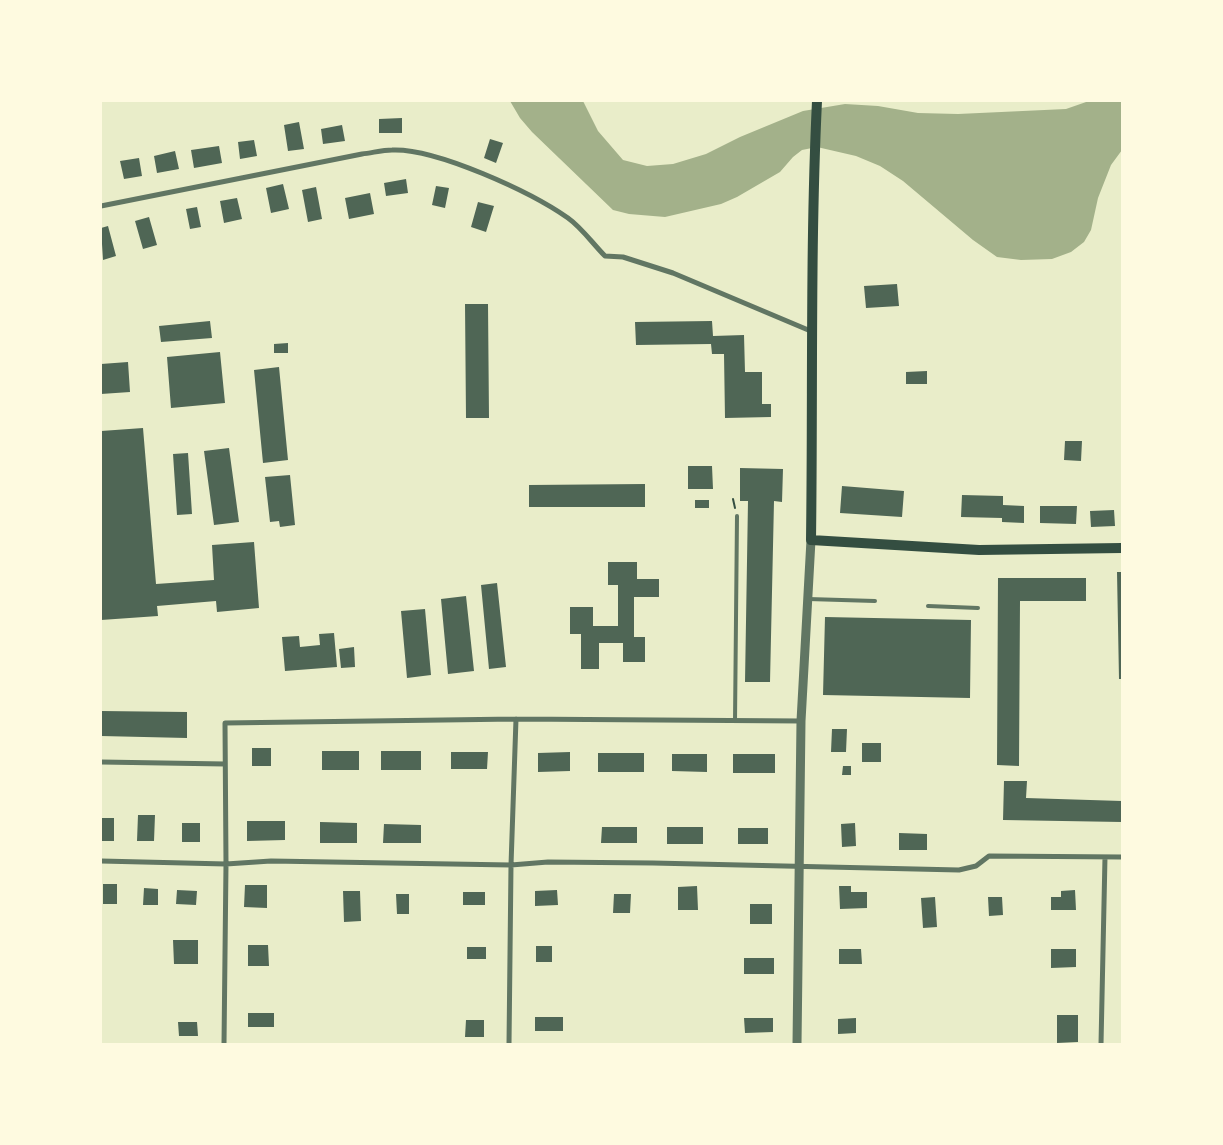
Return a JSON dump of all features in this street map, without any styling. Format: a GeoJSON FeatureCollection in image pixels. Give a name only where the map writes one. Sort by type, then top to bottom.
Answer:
{"type":"FeatureCollection","features":[{"type":"Feature","properties":{"kind":"main road"},"geometry":{"type":"LineString","coordinates":[[816,101],[812,275],[811,540],[979,550],[1122,548]]}},
{"type":"Feature","properties":{"kind":"street"},"geometry":{"type":"LineString","coordinates":[[101,206],[362,154],[393,150],[421,153],[484,175],[537,199],[569,219],[605,256],[623,257],[673,273],[813,332]]}},
{"type":"Feature","properties":{"kind":"street"},"geometry":{"type":"LineString","coordinates":[[797,1044],[800,721],[811,540]]}},
{"type":"Feature","properties":{"kind":"street"},"geometry":{"type":"LineString","coordinates":[[509,1044],[511,865],[516,719]]}},
{"type":"Feature","properties":{"kind":"street"},"geometry":{"type":"LineString","coordinates":[[224,1044],[225,723],[516,719],[800,721]]}},
{"type":"Feature","properties":{"kind":"street"},"geometry":{"type":"LineString","coordinates":[[101,762],[225,764]]}},
{"type":"Feature","properties":{"kind":"street"},"geometry":{"type":"LineString","coordinates":[[101,861],[226,864],[271,861],[511,865],[548,862],[959,870],[976,866],[989,856],[1122,857]]}},
{"type":"Feature","properties":{"kind":"street"},"geometry":{"type":"LineString","coordinates":[[1101,1044],[1105,857]]}},
{"type":"Feature","properties":{"kind":"lane"},"geometry":{"type":"LineString","coordinates":[[735,721],[737,516]]}},
{"type":"Feature","properties":{"kind":"lane"},"geometry":{"type":"LineString","coordinates":[[808,599],[875,601]]}},
{"type":"Feature","properties":{"kind":"lane"},"geometry":{"type":"LineString","coordinates":[[928,606],[978,608]]}},
{"type":"Feature","properties":{"kind":"path"},"geometry":{"type":"LineString","coordinates":[[733,499],[737,516]]}},
{"type":"Feature","properties":{"kind":"shaded area"},"geometry":{"type":"Polygon","coordinates":[[[510,101],[583,101],[598,131],[623,160],[647,166],[673,164],[706,154],[740,137],[803,111],[845,104],[878,106],[918,113],[958,114],[1066,109],[1089,101],[1122,101],[1122,150],[1111,165],[1098,198],[1091,230],[1084,242],[1071,252],[1052,259],[1021,260],[997,257],[973,240],[903,181],[880,166],[856,156],[817,147],[802,150],[780,172],[721,204],[665,217],[629,214],[613,210],[532,132],[520,118],[510,101]]]}},
{"type":"Feature","properties":{"kind":"building"},"geometry":{"type":"Polygon","coordinates":[[[402,118],[402,133],[379,133],[379,119],[402,118]]]}},
{"type":"Feature","properties":{"kind":"building"},"geometry":{"type":"Polygon","coordinates":[[[299,122],[304,149],[288,151],[284,125],[299,122]]]}},
{"type":"Feature","properties":{"kind":"building"},"geometry":{"type":"Polygon","coordinates":[[[342,125],[345,141],[323,144],[321,129],[342,125]]]}},
{"type":"Feature","properties":{"kind":"building"},"geometry":{"type":"Polygon","coordinates":[[[490,139],[503,143],[496,163],[484,158],[490,139]]]}},
{"type":"Feature","properties":{"kind":"building"},"geometry":{"type":"Polygon","coordinates":[[[254,140],[257,156],[240,159],[238,142],[254,140]]]}},
{"type":"Feature","properties":{"kind":"building"},"geometry":{"type":"Polygon","coordinates":[[[219,146],[222,163],[194,168],[191,150],[219,146]]]}},
{"type":"Feature","properties":{"kind":"building"},"geometry":{"type":"Polygon","coordinates":[[[175,151],[179,169],[157,173],[154,156],[175,151]]]}},
{"type":"Feature","properties":{"kind":"building"},"geometry":{"type":"Polygon","coordinates":[[[139,158],[142,176],[124,179],[120,161],[139,158]]]}},
{"type":"Feature","properties":{"kind":"building"},"geometry":{"type":"Polygon","coordinates":[[[406,179],[408,193],[386,196],[384,183],[406,179]]]}},
{"type":"Feature","properties":{"kind":"building"},"geometry":{"type":"Polygon","coordinates":[[[283,184],[289,209],[271,213],[266,188],[283,184]]]}},
{"type":"Feature","properties":{"kind":"building"},"geometry":{"type":"Polygon","coordinates":[[[436,186],[449,188],[445,208],[432,205],[436,186]]]}},
{"type":"Feature","properties":{"kind":"building"},"geometry":{"type":"Polygon","coordinates":[[[316,187],[322,219],[308,222],[302,190],[316,187]]]}},
{"type":"Feature","properties":{"kind":"building"},"geometry":{"type":"Polygon","coordinates":[[[370,193],[374,214],[349,219],[345,198],[370,193]]]}},
{"type":"Feature","properties":{"kind":"building"},"geometry":{"type":"Polygon","coordinates":[[[237,198],[242,219],[224,223],[220,201],[237,198]]]}},
{"type":"Feature","properties":{"kind":"building"},"geometry":{"type":"Polygon","coordinates":[[[478,202],[494,206],[486,232],[471,227],[478,202]]]}},
{"type":"Feature","properties":{"kind":"building"},"geometry":{"type":"Polygon","coordinates":[[[197,207],[201,227],[190,229],[186,209],[197,207]]]}},
{"type":"Feature","properties":{"kind":"building"},"geometry":{"type":"Polygon","coordinates":[[[149,217],[157,245],[143,249],[135,221],[149,217]]]}},
{"type":"Feature","properties":{"kind":"building"},"geometry":{"type":"Polygon","coordinates":[[[108,226],[116,256],[103,260],[101,228],[108,226]]]}},
{"type":"Feature","properties":{"kind":"building"},"geometry":{"type":"Polygon","coordinates":[[[897,284],[899,306],[866,308],[864,286],[897,284]]]}},
{"type":"Feature","properties":{"kind":"building"},"geometry":{"type":"Polygon","coordinates":[[[465,304],[488,304],[489,418],[466,418],[465,304]]]}},
{"type":"Feature","properties":{"kind":"building"},"geometry":{"type":"Polygon","coordinates":[[[210,321],[212,338],[161,342],[159,326],[210,321]]]}},
{"type":"Feature","properties":{"kind":"building"},"geometry":{"type":"Polygon","coordinates":[[[712,321],[713,336],[744,335],[745,372],[762,372],[762,404],[771,404],[771,417],[725,418],[724,354],[712,354],[711,344],[636,345],[635,322],[712,321]]]}},
{"type":"Feature","properties":{"kind":"building"},"geometry":{"type":"Polygon","coordinates":[[[288,343],[288,353],[274,353],[274,344],[288,343]]]}},
{"type":"Feature","properties":{"kind":"building"},"geometry":{"type":"Polygon","coordinates":[[[220,352],[225,403],[171,408],[167,357],[220,352]]]}},
{"type":"Feature","properties":{"kind":"building"},"geometry":{"type":"Polygon","coordinates":[[[128,362],[130,392],[101,394],[101,364],[128,362]]]}},
{"type":"Feature","properties":{"kind":"building"},"geometry":{"type":"Polygon","coordinates":[[[279,367],[288,460],[263,463],[254,370],[279,367]]]}},
{"type":"Feature","properties":{"kind":"building"},"geometry":{"type":"Polygon","coordinates":[[[927,371],[927,384],[906,384],[906,372],[927,371]]]}},
{"type":"Feature","properties":{"kind":"building"},"geometry":{"type":"Polygon","coordinates":[[[143,428],[156,584],[214,580],[212,545],[254,542],[259,608],[217,612],[216,601],[157,606],[158,616],[101,620],[101,431],[143,428]]]}},
{"type":"Feature","properties":{"kind":"building"},"geometry":{"type":"Polygon","coordinates":[[[1065,441],[1082,441],[1081,461],[1064,460],[1065,441]]]}},
{"type":"Feature","properties":{"kind":"building"},"geometry":{"type":"Polygon","coordinates":[[[229,448],[239,522],[214,525],[204,451],[229,448]]]}},
{"type":"Feature","properties":{"kind":"building"},"geometry":{"type":"Polygon","coordinates":[[[188,453],[192,514],[177,515],[173,454],[188,453]]]}},
{"type":"Feature","properties":{"kind":"building"},"geometry":{"type":"Polygon","coordinates":[[[688,466],[712,466],[713,489],[688,489],[688,466]]]}},
{"type":"Feature","properties":{"kind":"building"},"geometry":{"type":"Polygon","coordinates":[[[740,468],[783,469],[782,502],[774,501],[770,682],[745,682],[748,501],[740,501],[740,468]]]}},
{"type":"Feature","properties":{"kind":"building"},"geometry":{"type":"Polygon","coordinates":[[[290,475],[295,525],[280,527],[279,521],[270,522],[265,477],[290,475]]]}},
{"type":"Feature","properties":{"kind":"building"},"geometry":{"type":"Polygon","coordinates":[[[645,484],[645,507],[529,507],[529,485],[645,484]]]}},
{"type":"Feature","properties":{"kind":"building"},"geometry":{"type":"Polygon","coordinates":[[[842,486],[904,491],[902,517],[840,513],[842,486]]]}},
{"type":"Feature","properties":{"kind":"building"},"geometry":{"type":"Polygon","coordinates":[[[962,495],[1003,496],[1003,505],[1024,506],[1024,523],[1002,522],[1002,518],[961,517],[962,495]]]}},
{"type":"Feature","properties":{"kind":"building"},"geometry":{"type":"Polygon","coordinates":[[[695,500],[709,500],[709,508],[695,508],[695,500]]]}},
{"type":"Feature","properties":{"kind":"building"},"geometry":{"type":"Polygon","coordinates":[[[1040,506],[1077,506],[1076,524],[1040,523],[1040,506]]]}},
{"type":"Feature","properties":{"kind":"building"},"geometry":{"type":"Polygon","coordinates":[[[1114,510],[1115,526],[1091,527],[1090,511],[1114,510]]]}},
{"type":"Feature","properties":{"kind":"building"},"geometry":{"type":"Polygon","coordinates":[[[608,562],[637,562],[637,579],[659,579],[659,597],[634,597],[634,637],[645,637],[645,662],[623,662],[623,643],[599,643],[599,669],[581,669],[581,634],[570,634],[570,607],[593,607],[593,626],[618,626],[618,585],[608,585],[608,562]]]}},
{"type":"Feature","properties":{"kind":"building"},"geometry":{"type":"Polygon","coordinates":[[[1117,572],[1122,572],[1122,679],[1119,679],[1117,572]]]}},
{"type":"Feature","properties":{"kind":"building"},"geometry":{"type":"Polygon","coordinates":[[[998,578],[1086,578],[1086,601],[1020,601],[1019,766],[997,765],[998,578]]]}},
{"type":"Feature","properties":{"kind":"building"},"geometry":{"type":"Polygon","coordinates":[[[497,583],[506,667],[489,669],[481,585],[497,583]]]}},
{"type":"Feature","properties":{"kind":"building"},"geometry":{"type":"Polygon","coordinates":[[[466,596],[474,671],[448,674],[441,599],[466,596]]]}},
{"type":"Feature","properties":{"kind":"building"},"geometry":{"type":"Polygon","coordinates":[[[425,609],[431,675],[407,678],[401,611],[425,609]]]}},
{"type":"Feature","properties":{"kind":"building"},"geometry":{"type":"Polygon","coordinates":[[[825,617],[971,620],[970,698],[823,695],[825,617]]]}},
{"type":"Feature","properties":{"kind":"building"},"geometry":{"type":"Polygon","coordinates":[[[334,633],[337,667],[285,671],[282,637],[299,636],[300,647],[320,645],[319,634],[334,633]]]}},
{"type":"Feature","properties":{"kind":"building"},"geometry":{"type":"Polygon","coordinates":[[[354,647],[355,667],[341,668],[339,649],[354,647]]]}},
{"type":"Feature","properties":{"kind":"building"},"geometry":{"type":"Polygon","coordinates":[[[101,711],[187,712],[187,738],[101,736],[101,711]]]}},
{"type":"Feature","properties":{"kind":"building"},"geometry":{"type":"Polygon","coordinates":[[[832,729],[847,729],[846,752],[831,752],[832,729]]]}},
{"type":"Feature","properties":{"kind":"building"},"geometry":{"type":"Polygon","coordinates":[[[862,743],[881,743],[881,762],[862,762],[862,743]]]}},
{"type":"Feature","properties":{"kind":"building"},"geometry":{"type":"Polygon","coordinates":[[[252,748],[271,748],[271,766],[252,766],[252,748]]]}},
{"type":"Feature","properties":{"kind":"building"},"geometry":{"type":"Polygon","coordinates":[[[322,751],[359,751],[359,770],[322,770],[322,751]]]}},
{"type":"Feature","properties":{"kind":"building"},"geometry":{"type":"Polygon","coordinates":[[[381,751],[421,751],[421,770],[381,770],[381,751]]]}},
{"type":"Feature","properties":{"kind":"building"},"geometry":{"type":"Polygon","coordinates":[[[451,752],[488,752],[487,769],[451,769],[451,752]]]}},
{"type":"Feature","properties":{"kind":"building"},"geometry":{"type":"Polygon","coordinates":[[[570,752],[570,771],[538,772],[538,753],[570,752]]]}},
{"type":"Feature","properties":{"kind":"building"},"geometry":{"type":"Polygon","coordinates":[[[598,753],[644,753],[644,772],[598,772],[598,753]]]}},
{"type":"Feature","properties":{"kind":"building"},"geometry":{"type":"Polygon","coordinates":[[[672,754],[707,754],[707,772],[672,771],[672,754]]]}},
{"type":"Feature","properties":{"kind":"building"},"geometry":{"type":"Polygon","coordinates":[[[733,754],[775,754],[775,773],[733,773],[733,754]]]}},
{"type":"Feature","properties":{"kind":"building"},"geometry":{"type":"Polygon","coordinates":[[[843,766],[851,766],[851,775],[842,775],[843,766]]]}},
{"type":"Feature","properties":{"kind":"building"},"geometry":{"type":"Polygon","coordinates":[[[1004,781],[1027,781],[1026,798],[1122,801],[1122,822],[1003,820],[1004,781]]]}},
{"type":"Feature","properties":{"kind":"building"},"geometry":{"type":"Polygon","coordinates":[[[138,815],[155,815],[154,841],[137,841],[138,815]]]}},
{"type":"Feature","properties":{"kind":"building"},"geometry":{"type":"Polygon","coordinates":[[[101,818],[114,818],[114,841],[101,841],[101,818]]]}},
{"type":"Feature","properties":{"kind":"building"},"geometry":{"type":"Polygon","coordinates":[[[247,821],[285,821],[285,840],[247,841],[247,821]]]}},
{"type":"Feature","properties":{"kind":"building"},"geometry":{"type":"Polygon","coordinates":[[[320,822],[357,823],[357,843],[320,843],[320,822]]]}},
{"type":"Feature","properties":{"kind":"building"},"geometry":{"type":"Polygon","coordinates":[[[182,823],[200,823],[200,842],[182,842],[182,823]]]}},
{"type":"Feature","properties":{"kind":"building"},"geometry":{"type":"Polygon","coordinates":[[[855,823],[856,846],[842,847],[841,824],[855,823]]]}},
{"type":"Feature","properties":{"kind":"building"},"geometry":{"type":"Polygon","coordinates":[[[384,824],[421,825],[421,843],[383,843],[384,824]]]}},
{"type":"Feature","properties":{"kind":"building"},"geometry":{"type":"Polygon","coordinates":[[[602,827],[637,827],[637,843],[601,843],[602,827]]]}},
{"type":"Feature","properties":{"kind":"building"},"geometry":{"type":"Polygon","coordinates":[[[667,827],[703,827],[703,844],[667,844],[667,827]]]}},
{"type":"Feature","properties":{"kind":"building"},"geometry":{"type":"Polygon","coordinates":[[[738,828],[768,828],[768,844],[738,844],[738,828]]]}},
{"type":"Feature","properties":{"kind":"building"},"geometry":{"type":"Polygon","coordinates":[[[899,833],[927,834],[927,850],[899,850],[899,833]]]}},
{"type":"Feature","properties":{"kind":"building"},"geometry":{"type":"Polygon","coordinates":[[[103,884],[117,884],[117,904],[103,904],[103,884]]]}},
{"type":"Feature","properties":{"kind":"building"},"geometry":{"type":"Polygon","coordinates":[[[245,885],[267,885],[267,908],[244,907],[245,885]]]}},
{"type":"Feature","properties":{"kind":"building"},"geometry":{"type":"Polygon","coordinates":[[[697,886],[698,910],[678,910],[678,887],[697,886]]]}},
{"type":"Feature","properties":{"kind":"building"},"geometry":{"type":"Polygon","coordinates":[[[839,886],[851,886],[851,892],[867,892],[867,908],[840,909],[839,886]]]}},
{"type":"Feature","properties":{"kind":"building"},"geometry":{"type":"Polygon","coordinates":[[[144,888],[158,889],[158,905],[143,905],[144,888]]]}},
{"type":"Feature","properties":{"kind":"building"},"geometry":{"type":"Polygon","coordinates":[[[177,890],[197,891],[196,905],[176,904],[177,890]]]}},
{"type":"Feature","properties":{"kind":"building"},"geometry":{"type":"Polygon","coordinates":[[[557,890],[558,905],[535,906],[535,891],[557,890]]]}},
{"type":"Feature","properties":{"kind":"building"},"geometry":{"type":"Polygon","coordinates":[[[1075,890],[1076,910],[1051,910],[1051,897],[1061,897],[1061,891],[1075,890]]]}},
{"type":"Feature","properties":{"kind":"building"},"geometry":{"type":"Polygon","coordinates":[[[343,891],[360,891],[361,921],[344,922],[343,891]]]}},
{"type":"Feature","properties":{"kind":"building"},"geometry":{"type":"Polygon","coordinates":[[[463,892],[485,892],[485,905],[463,905],[463,892]]]}},
{"type":"Feature","properties":{"kind":"building"},"geometry":{"type":"Polygon","coordinates":[[[396,894],[409,894],[409,914],[397,914],[396,894]]]}},
{"type":"Feature","properties":{"kind":"building"},"geometry":{"type":"Polygon","coordinates":[[[614,894],[631,894],[630,913],[613,913],[614,894]]]}},
{"type":"Feature","properties":{"kind":"building"},"geometry":{"type":"Polygon","coordinates":[[[935,897],[937,927],[923,928],[921,898],[935,897]]]}},
{"type":"Feature","properties":{"kind":"building"},"geometry":{"type":"Polygon","coordinates":[[[988,897],[1002,897],[1003,915],[989,916],[988,897]]]}},
{"type":"Feature","properties":{"kind":"building"},"geometry":{"type":"Polygon","coordinates":[[[750,904],[772,904],[772,924],[750,924],[750,904]]]}},
{"type":"Feature","properties":{"kind":"building"},"geometry":{"type":"Polygon","coordinates":[[[173,940],[198,940],[198,964],[174,964],[173,940]]]}},
{"type":"Feature","properties":{"kind":"building"},"geometry":{"type":"Polygon","coordinates":[[[248,945],[268,945],[269,966],[248,966],[248,945]]]}},
{"type":"Feature","properties":{"kind":"building"},"geometry":{"type":"Polygon","coordinates":[[[536,946],[552,946],[552,962],[536,962],[536,946]]]}},
{"type":"Feature","properties":{"kind":"building"},"geometry":{"type":"Polygon","coordinates":[[[467,947],[486,947],[486,959],[467,959],[467,947]]]}},
{"type":"Feature","properties":{"kind":"building"},"geometry":{"type":"Polygon","coordinates":[[[839,949],[861,949],[862,964],[839,964],[839,949]]]}},
{"type":"Feature","properties":{"kind":"building"},"geometry":{"type":"Polygon","coordinates":[[[1051,949],[1076,949],[1076,967],[1051,968],[1051,949]]]}},
{"type":"Feature","properties":{"kind":"building"},"geometry":{"type":"Polygon","coordinates":[[[744,958],[774,958],[774,974],[744,974],[744,958]]]}},
{"type":"Feature","properties":{"kind":"building"},"geometry":{"type":"Polygon","coordinates":[[[248,1013],[274,1013],[274,1027],[248,1027],[248,1013]]]}},
{"type":"Feature","properties":{"kind":"building"},"geometry":{"type":"Polygon","coordinates":[[[1057,1015],[1078,1015],[1078,1042],[1057,1043],[1057,1015]]]}},
{"type":"Feature","properties":{"kind":"building"},"geometry":{"type":"Polygon","coordinates":[[[535,1017],[563,1017],[563,1031],[535,1031],[535,1017]]]}},
{"type":"Feature","properties":{"kind":"building"},"geometry":{"type":"Polygon","coordinates":[[[744,1018],[773,1018],[773,1032],[745,1033],[744,1018]]]}},
{"type":"Feature","properties":{"kind":"building"},"geometry":{"type":"Polygon","coordinates":[[[856,1018],[856,1033],[838,1034],[838,1019],[856,1018]]]}},
{"type":"Feature","properties":{"kind":"building"},"geometry":{"type":"Polygon","coordinates":[[[466,1020],[484,1020],[484,1037],[465,1037],[466,1020]]]}},
{"type":"Feature","properties":{"kind":"building"},"geometry":{"type":"Polygon","coordinates":[[[178,1022],[197,1022],[198,1036],[179,1036],[178,1022]]]}}]}
